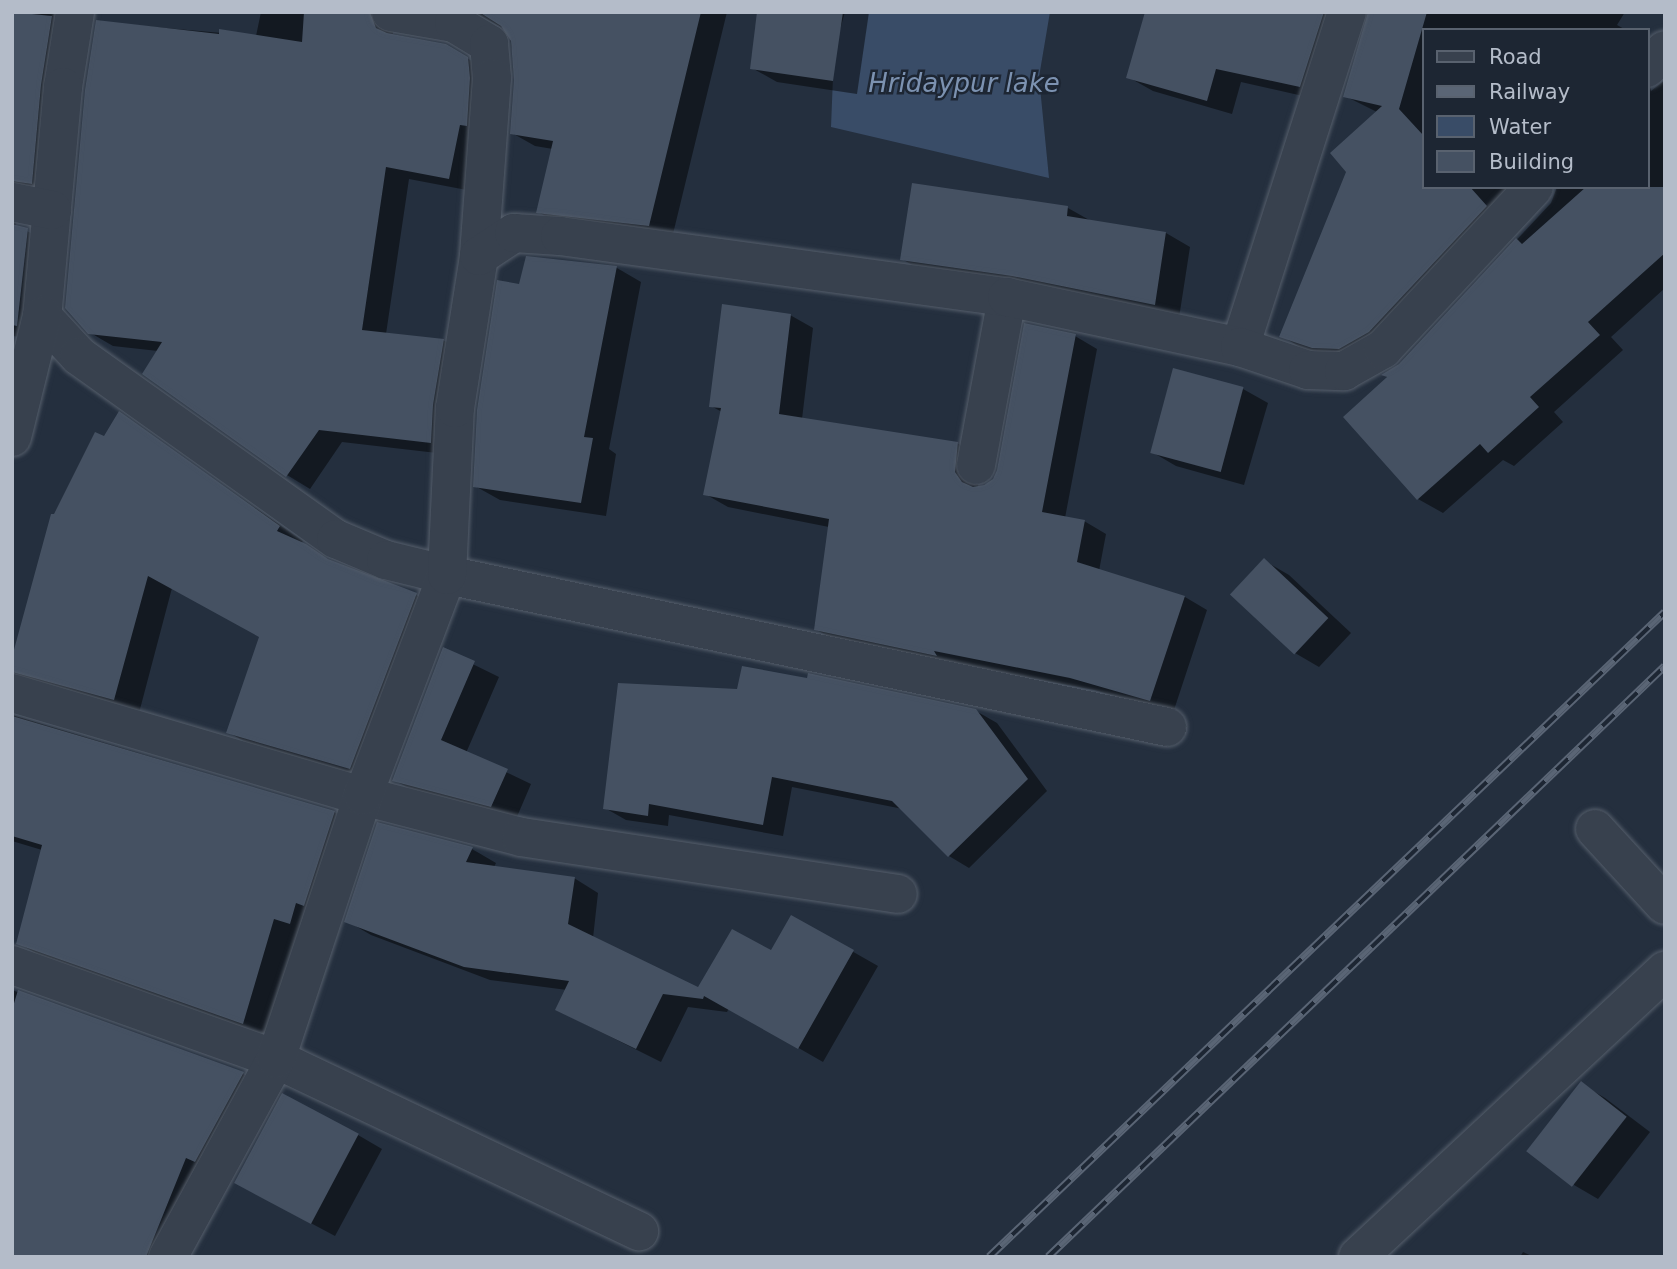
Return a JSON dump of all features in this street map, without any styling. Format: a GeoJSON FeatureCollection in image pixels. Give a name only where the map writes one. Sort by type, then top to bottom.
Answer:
{"type":"FeatureCollection","features":[{"type":"Feature","properties":{"kind":"street"},"geometry":{"type":"LineString","coordinates":[[12,437],[43,316],[63,87],[75,12]]}},
{"type":"Feature","properties":{"kind":"street"},"geometry":{"type":"LineString","coordinates":[[168,1257],[276,1059],[363,796],[447,575],[455,408],[479,256],[492,78],[489,44],[454,23],[391,12]]}},
{"type":"Feature","properties":{"kind":"street"},"geometry":{"type":"LineString","coordinates":[[1240,347],[1347,12]]}},
{"type":"Feature","properties":{"kind":"street"},"geometry":{"type":"LineString","coordinates":[[1649,66],[1665,50]]}},
{"type":"Feature","properties":{"kind":"street"},"geometry":{"type":"LineString","coordinates":[[479,256],[514,233],[560,236],[1007,297],[1240,347],[1308,370],[1344,371],[1383,349],[1532,189]]}},
{"type":"Feature","properties":{"kind":"street"},"geometry":{"type":"LineString","coordinates":[[12,202],[52,210]]}},
{"type":"Feature","properties":{"kind":"street"},"geometry":{"type":"LineString","coordinates":[[976,465],[1007,297]]}},
{"type":"Feature","properties":{"kind":"street"},"geometry":{"type":"LineString","coordinates":[[43,316],[79,356],[336,539],[386,560],[1167,727]]}},
{"type":"Feature","properties":{"kind":"street"},"geometry":{"type":"LineString","coordinates":[[12,693],[363,796],[521,837],[898,894]]}},
{"type":"Feature","properties":{"kind":"street"},"geometry":{"type":"LineString","coordinates":[[1595,829],[1665,905]]}},
{"type":"Feature","properties":{"kind":"street"},"geometry":{"type":"LineString","coordinates":[[12,965],[276,1059],[639,1231]]}},
{"type":"Feature","properties":{"kind":"street"},"geometry":{"type":"LineString","coordinates":[[1358,1257],[1665,971]]}},
{"type":"Feature","properties":{"kind":"water","name":"Hridaypur lake"},"geometry":{"type":"Polygon","coordinates":[[[845,12],[1050,12],[1039,77],[1049,178],[831,127],[834,51],[845,12]]]}},
{"type":"Feature","properties":{"kind":"building"},"geometry":{"type":"Polygon","coordinates":[[[12,12],[52,16],[41,85],[32,184],[12,181],[12,12]]]}},
{"type":"Feature","properties":{"kind":"building"},"geometry":{"type":"Polygon","coordinates":[[[304,12],[370,12],[376,28],[387,33],[446,44],[468,57],[470,78],[467,126],[460,125],[449,179],[386,167],[362,330],[444,339],[433,405],[431,443],[319,430],[286,477],[142,374],[162,342],[88,334],[65,308],[85,90],[96,20],[219,34],[219,29],[302,42],[304,12]]]}},
{"type":"Feature","properties":{"kind":"building"},"geometry":{"type":"Polygon","coordinates":[[[479,12],[701,12],[649,226],[536,213],[553,141],[510,134],[514,80],[511,41],[501,26],[479,12]]]}},
{"type":"Feature","properties":{"kind":"building"},"geometry":{"type":"Polygon","coordinates":[[[757,12],[843,12],[833,81],[750,69],[757,12]]]}},
{"type":"Feature","properties":{"kind":"building"},"geometry":{"type":"Polygon","coordinates":[[[1145,12],[1324,12],[1300,87],[1216,69],[1207,101],[1126,78],[1145,12]]]}},
{"type":"Feature","properties":{"kind":"building"},"geometry":{"type":"Polygon","coordinates":[[[1368,12],[1427,12],[1399,109],[1422,134],[1422,189],[1472,189],[1487,206],[1369,332],[1339,349],[1312,348],[1279,337],[1346,172],[1330,153],[1382,106],[1343,97],[1368,12]]]}},
{"type":"Feature","properties":{"kind":"building"},"geometry":{"type":"Polygon","coordinates":[[[912,183],[1068,206],[1067,216],[1166,232],[1155,305],[1012,276],[900,260],[912,183]]]}},
{"type":"Feature","properties":{"kind":"building"},"geometry":{"type":"Polygon","coordinates":[[[1665,187],[1665,253],[1588,322],[1600,335],[1530,397],[1539,407],[1488,453],[1480,444],[1417,500],[1343,417],[1387,377],[1381,375],[1399,364],[1516,238],[1522,244],[1584,189],[1665,187]]]}},
{"type":"Feature","properties":{"kind":"building"},"geometry":{"type":"Polygon","coordinates":[[[12,224],[28,228],[17,326],[12,325],[12,224]]]}},
{"type":"Feature","properties":{"kind":"building"},"geometry":{"type":"Polygon","coordinates":[[[526,256],[617,266],[584,437],[593,438],[581,503],[473,487],[477,410],[497,280],[519,284],[526,256]]]}},
{"type":"Feature","properties":{"kind":"building"},"geometry":{"type":"Polygon","coordinates":[[[722,304],[791,314],[779,414],[958,442],[955,472],[962,482],[973,487],[984,485],[993,479],[997,470],[1024,323],[1076,334],[1042,512],[1085,520],[1077,562],[1185,596],[1150,701],[1070,678],[934,651],[937,656],[814,630],[829,519],[703,495],[721,408],[709,407],[722,304]]]}},
{"type":"Feature","properties":{"kind":"building"},"geometry":{"type":"Polygon","coordinates":[[[1173,368],[1244,387],[1221,472],[1150,453],[1173,368]]]}},
{"type":"Feature","properties":{"kind":"building"},"geometry":{"type":"Polygon","coordinates":[[[119,411],[280,526],[277,531],[306,544],[328,559],[417,593],[350,769],[226,733],[259,637],[148,576],[114,700],[12,672],[12,657],[51,514],[54,514],[95,432],[104,436],[119,411]]]}},
{"type":"Feature","properties":{"kind":"building"},"geometry":{"type":"Polygon","coordinates":[[[1264,558],[1328,618],[1294,655],[1230,595],[1264,558]]]}},
{"type":"Feature","properties":{"kind":"building"},"geometry":{"type":"Polygon","coordinates":[[[443,647],[475,661],[441,740],[508,769],[491,807],[392,781],[443,647]]]}},
{"type":"Feature","properties":{"kind":"building"},"geometry":{"type":"Polygon","coordinates":[[[742,666],[807,678],[808,673],[976,709],[1028,779],[948,857],[892,801],[772,777],[763,825],[649,804],[648,816],[603,809],[618,683],[737,689],[742,666]]]}},
{"type":"Feature","properties":{"kind":"building"},"geometry":{"type":"Polygon","coordinates":[[[12,716],[335,811],[304,906],[296,903],[290,924],[274,919],[243,1024],[16,944],[42,845],[12,836],[12,716]]]}},
{"type":"Feature","properties":{"kind":"building"},"geometry":{"type":"Polygon","coordinates":[[[377,822],[473,847],[466,862],[575,877],[568,924],[698,987],[732,929],[771,950],[791,915],[854,950],[798,1049],[704,996],[703,999],[663,994],[636,1049],[555,1010],[569,981],[464,967],[344,922],[377,822]]]}},
{"type":"Feature","properties":{"kind":"building"},"geometry":{"type":"Polygon","coordinates":[[[18,990],[244,1072],[195,1162],[186,1158],[146,1257],[12,1257],[12,1010],[18,990]]]}},
{"type":"Feature","properties":{"kind":"building"},"geometry":{"type":"Polygon","coordinates":[[[1581,1081],[1627,1117],[1572,1187],[1526,1151],[1581,1081]]]}},
{"type":"Feature","properties":{"kind":"building"},"geometry":{"type":"Polygon","coordinates":[[[282,1093],[359,1134],[311,1224],[234,1183],[282,1093]]]}},
{"type":"Feature","properties":{"kind":"railway"},"geometry":{"type":"LineString","coordinates":[[989,1257],[1665,612]]}},
{"type":"Feature","properties":{"kind":"railway"},"geometry":{"type":"LineString","coordinates":[[1048,1257],[1665,666]]}}]}
